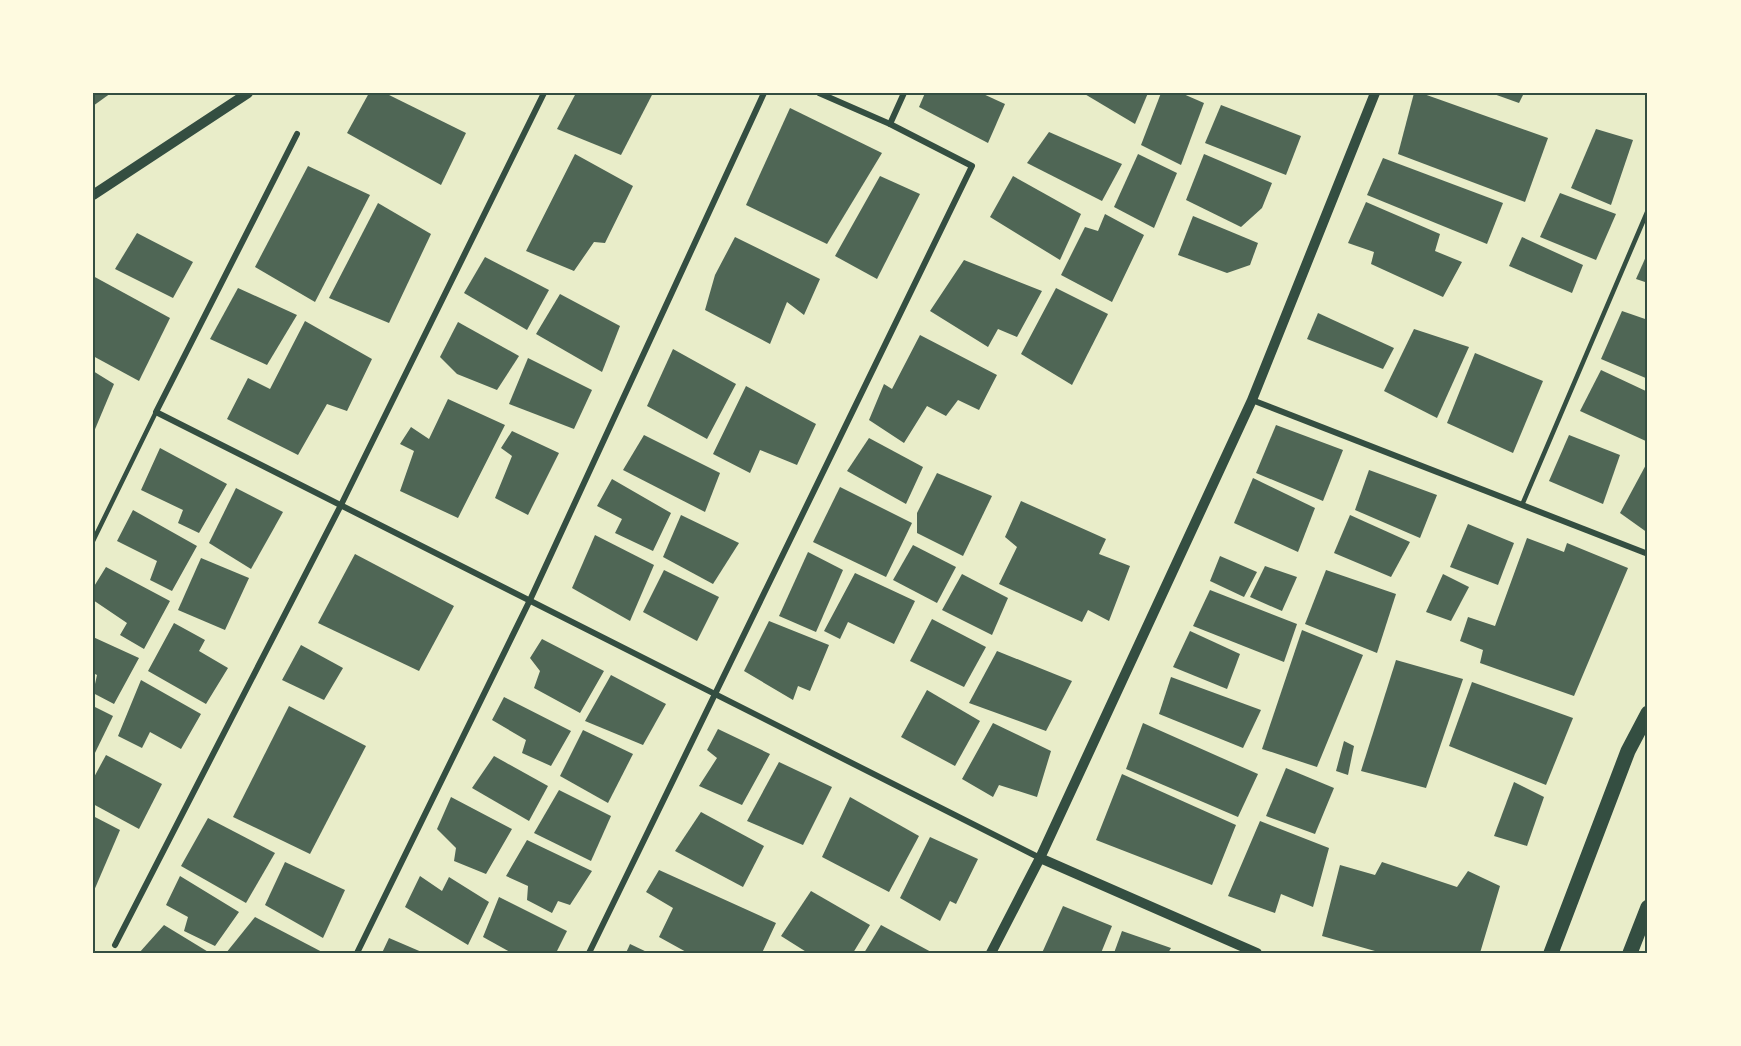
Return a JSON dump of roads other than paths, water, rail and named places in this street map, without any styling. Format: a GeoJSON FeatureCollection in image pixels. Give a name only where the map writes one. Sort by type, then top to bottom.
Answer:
{"type":"FeatureCollection","features":[{"type":"Feature","properties":{"kind":"main road"},"geometry":{"type":"LineString","coordinates":[[1551,953],[1628,751],[1648,713]]}},
{"type":"Feature","properties":{"kind":"main road"},"geometry":{"type":"LineString","coordinates":[[1630,953],[1648,906]]}},
{"type":"Feature","properties":{"kind":"street"},"geometry":{"type":"LineString","coordinates":[[93,195],[248,93]]}},
{"type":"Feature","properties":{"kind":"street"},"geometry":{"type":"LineString","coordinates":[[115,945],[341,505],[544,93]]}},
{"type":"Feature","properties":{"kind":"street"},"geometry":{"type":"LineString","coordinates":[[357,953],[530,600],[764,93]]}},
{"type":"Feature","properties":{"kind":"street"},"geometry":{"type":"LineString","coordinates":[[589,953],[972,166],[890,124],[819,93]]}},
{"type":"Feature","properties":{"kind":"street"},"geometry":{"type":"LineString","coordinates":[[890,124],[904,93]]}},
{"type":"Feature","properties":{"kind":"street"},"geometry":{"type":"LineString","coordinates":[[991,953],[1040,858],[1252,400],[1375,93]]}},
{"type":"Feature","properties":{"kind":"street"},"geometry":{"type":"LineString","coordinates":[[297,134],[156,412],[1040,858],[1257,953]]}},
{"type":"Feature","properties":{"kind":"street"},"geometry":{"type":"LineString","coordinates":[[1252,400],[1648,554]]}},
{"type":"Feature","properties":{"kind":"lane"},"geometry":{"type":"LineString","coordinates":[[1522,505],[1648,210]]}},
{"type":"Feature","properties":{"kind":"lane"},"geometry":{"type":"LineString","coordinates":[[93,541],[156,412]]}}]}
